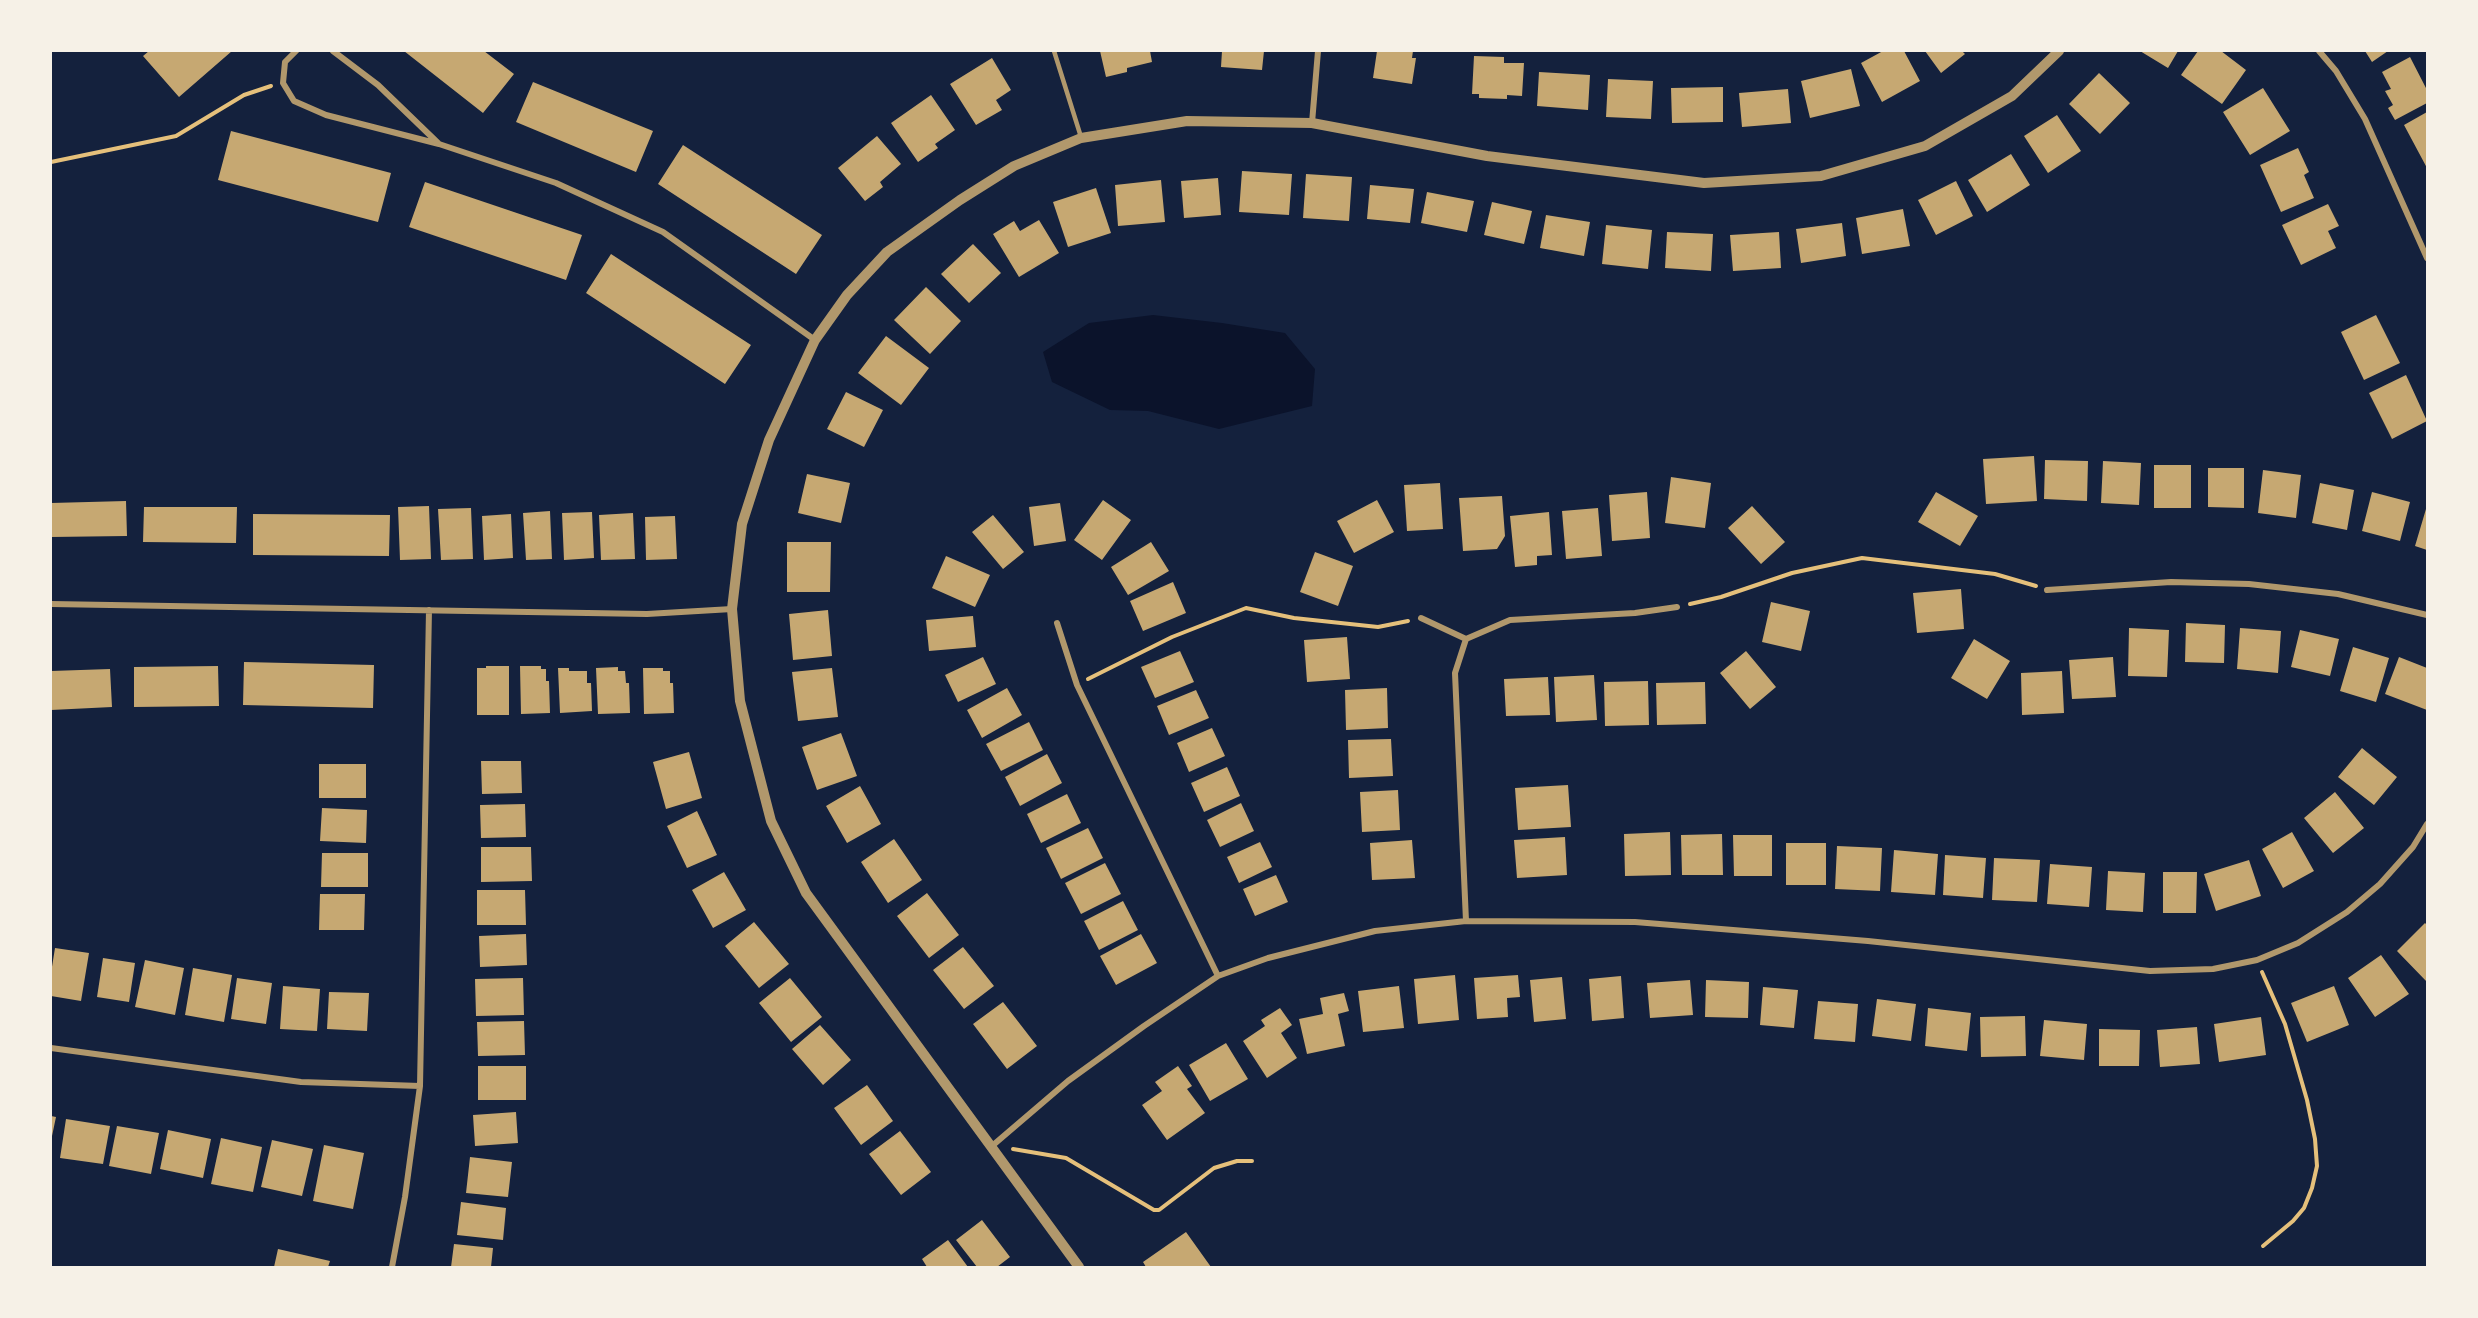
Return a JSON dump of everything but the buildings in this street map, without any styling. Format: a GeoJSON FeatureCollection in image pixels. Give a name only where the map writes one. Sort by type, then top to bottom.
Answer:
{"type":"FeatureCollection","features":[{"type":"Feature","properties":{"kind":"street"},"geometry":{"type":"LineString","coordinates":[[296,51],[285,62],[284,83],[294,101],[326,115],[439,144],[556,183],[663,232],[815,340]]}},
{"type":"Feature","properties":{"kind":"street"},"geometry":{"type":"LineString","coordinates":[[333,51],[378,85],[439,144]]}},
{"type":"Feature","properties":{"kind":"street"},"geometry":{"type":"LineString","coordinates":[[1312,123],[1318,51]]}},
{"type":"Feature","properties":{"kind":"street"},"geometry":{"type":"LineString","coordinates":[[1079,1267],[806,893],[771,821],[740,701],[732,609],[742,524],[769,440],[815,340],[847,295],[887,252],[960,200],[1014,166],[1081,138],[1187,121],[1312,123],[1487,156],[1704,183],[1821,176],[1925,146],[2012,96],[2059,51]]}},
{"type":"Feature","properties":{"kind":"street"},"geometry":{"type":"LineString","coordinates":[[2319,51],[2336,71],[2365,119],[2427,258]]}},
{"type":"Feature","properties":{"kind":"street"},"geometry":{"type":"LineString","coordinates":[[2047,590],[2171,582],[2249,584],[2338,594],[2427,615]]}},
{"type":"Feature","properties":{"kind":"street"},"geometry":{"type":"LineString","coordinates":[[51,604],[647,614],[732,609]]}},
{"type":"Feature","properties":{"kind":"street"},"geometry":{"type":"LineString","coordinates":[[1421,618],[1466,639],[1510,620],[1635,613],[1677,607]]}},
{"type":"Feature","properties":{"kind":"street"},"geometry":{"type":"LineString","coordinates":[[392,1267],[405,1197],[420,1086],[429,610]]}},
{"type":"Feature","properties":{"kind":"street"},"geometry":{"type":"LineString","coordinates":[[1057,622],[1077,685],[1218,976]]}},
{"type":"Feature","properties":{"kind":"street"},"geometry":{"type":"LineString","coordinates":[[1466,639],[1455,673],[1466,921]]}},
{"type":"Feature","properties":{"kind":"street"},"geometry":{"type":"LineString","coordinates":[[992,1146],[1068,1081],[1218,976],[1268,958],[1376,931],[1466,921],[1635,922],[1868,941],[2150,971],[2213,969],[2257,960],[2298,943],[2347,912],[2380,884],[2413,847],[2427,824]]}},
{"type":"Feature","properties":{"kind":"street"},"geometry":{"type":"LineString","coordinates":[[51,1048],[301,1082],[420,1086]]}},
{"type":"Feature","properties":{"kind":"lane"},"geometry":{"type":"LineString","coordinates":[[1054,51],[1081,138]]}},
{"type":"Feature","properties":{"kind":"path"},"geometry":{"type":"LineString","coordinates":[[51,162],[176,136],[244,94],[284,83]]}},
{"type":"Feature","properties":{"kind":"path"},"geometry":{"type":"LineString","coordinates":[[1677,607],[1721,597],[1792,573],[1862,558],[1995,574],[2047,590]]}},
{"type":"Feature","properties":{"kind":"path"},"geometry":{"type":"LineString","coordinates":[[1077,685],[1172,636],[1246,608],[1294,618],[1378,627],[1421,618]]}},
{"type":"Feature","properties":{"kind":"path"},"geometry":{"type":"LineString","coordinates":[[2257,960],[2285,1024],[2307,1100],[2315,1139],[2316,1166],[2312,1188],[2304,1208],[2293,1221],[2264,1246]]}},
{"type":"Feature","properties":{"kind":"path"},"geometry":{"type":"LineString","coordinates":[[992,1146],[1066,1158],[1154,1210],[1159,1210],[1214,1168],[1238,1161],[1252,1161]]}},
{"type":"Feature","properties":{"kind":"water"},"geometry":{"type":"Polygon","coordinates":[[[1153,315],[1285,333],[1315,369],[1312,406],[1219,429],[1148,411],[1110,410],[1052,382],[1043,352],[1089,323],[1153,315]]]}}]}
